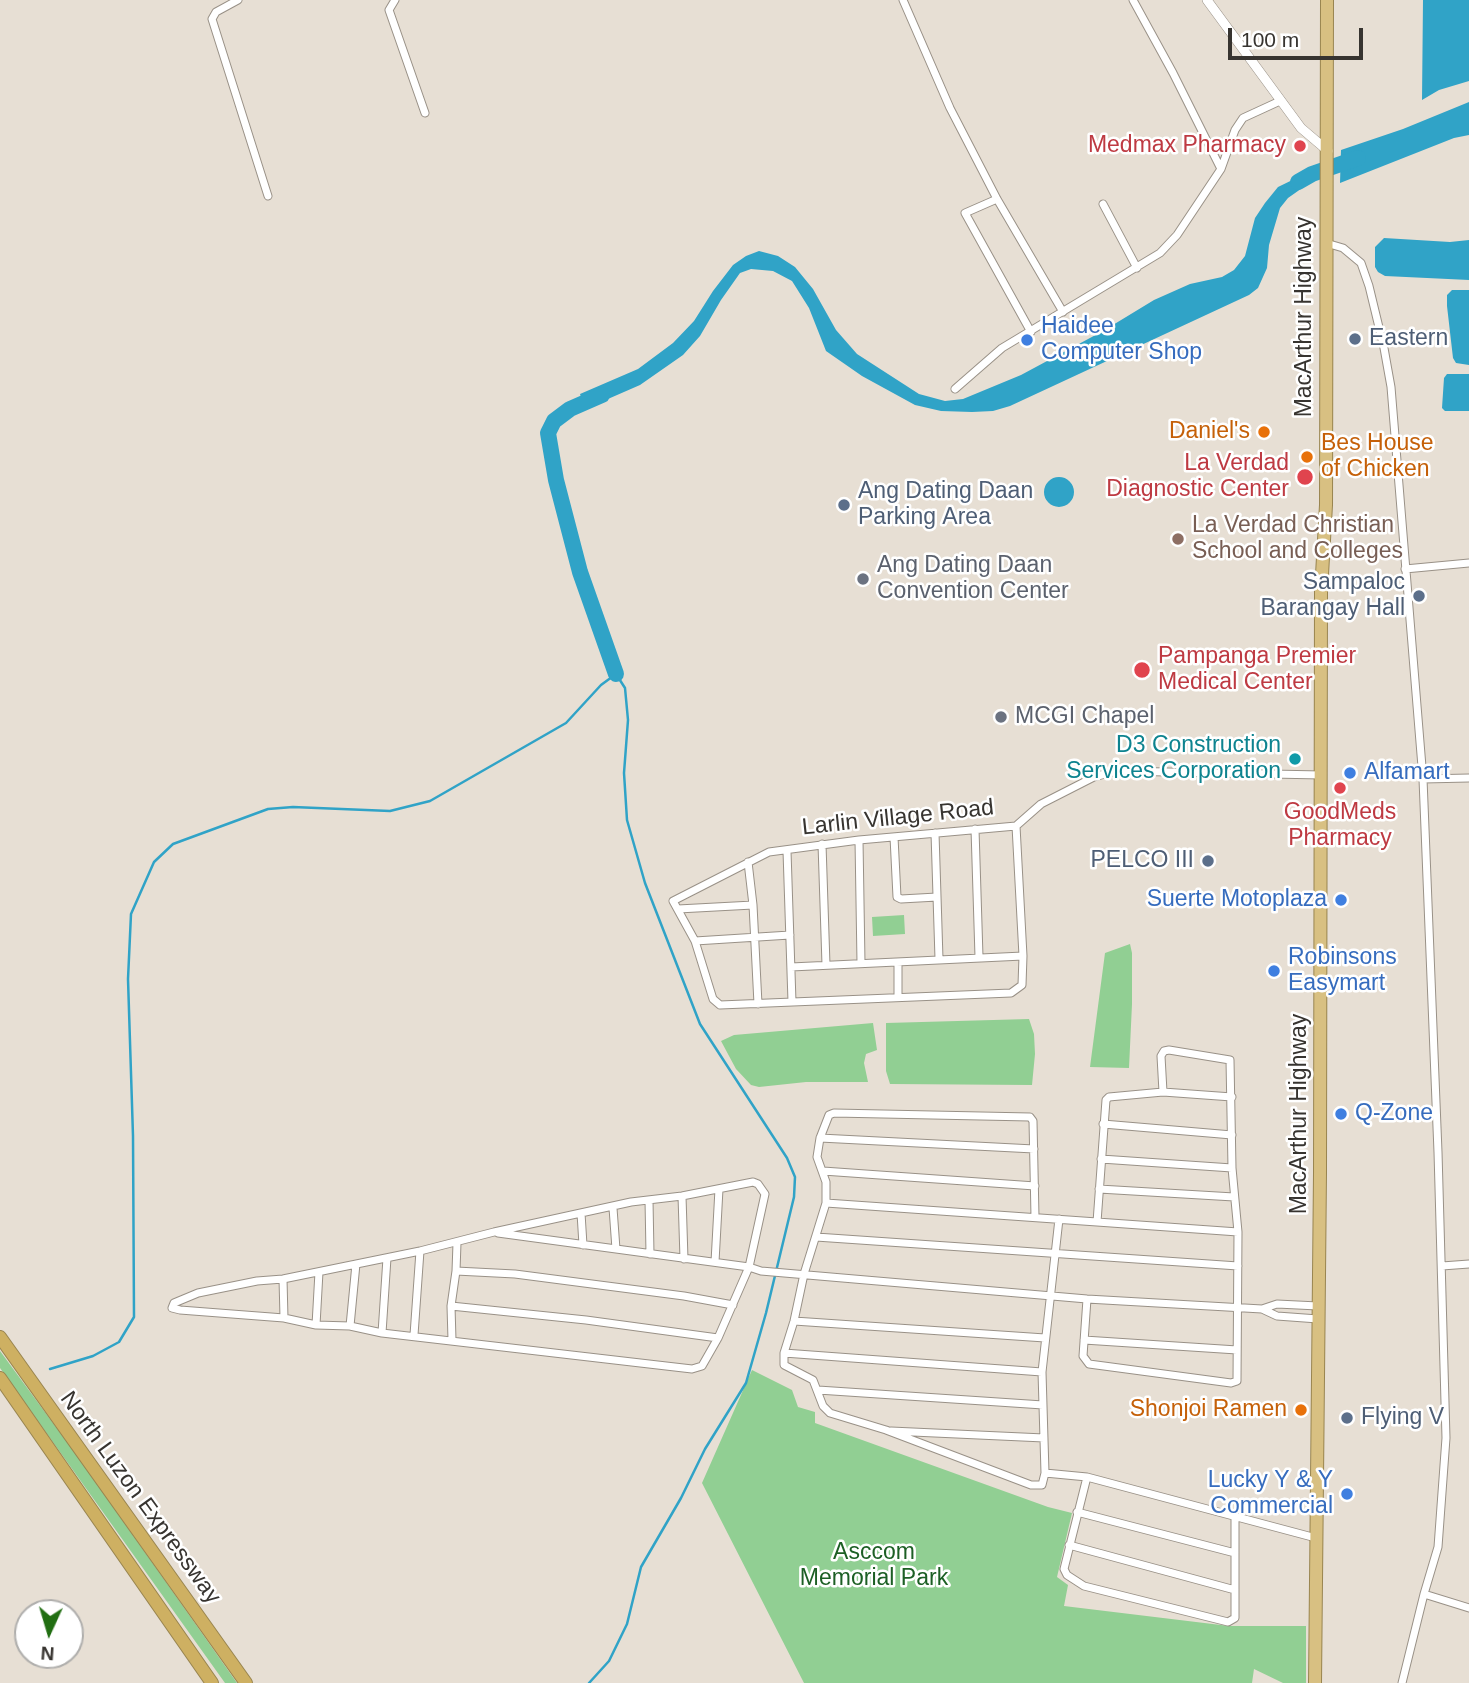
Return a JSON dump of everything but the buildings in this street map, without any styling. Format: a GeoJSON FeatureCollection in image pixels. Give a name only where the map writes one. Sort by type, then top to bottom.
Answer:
{"type":"FeatureCollection","features":[{"type":"Feature","properties":{"kind":"highway","name":"MacArthur Highway"},"geometry":{"type":"LineString","coordinates":[[1315,1683],[1321,592],[1326,505],[1328,0]]}},
{"type":"Feature","properties":{"kind":"highway","name":"North Luzon Expressway"},"geometry":{"type":"LineString","coordinates":[[0,1337],[246,1683]]}},
{"type":"Feature","properties":{"kind":"highway","name":"North Luzon Expressway"},"geometry":{"type":"LineString","coordinates":[[0,1378],[212,1683]]}},
{"type":"Feature","properties":{"kind":"street"},"geometry":{"type":"LineString","coordinates":[[238,0],[216,12],[212,19],[268,196]]}},
{"type":"Feature","properties":{"kind":"street"},"geometry":{"type":"LineString","coordinates":[[395,0],[389,10],[425,113]]}},
{"type":"Feature","properties":{"kind":"street"},"geometry":{"type":"LineString","coordinates":[[903,0],[950,108],[997,199],[1063,312]]}},
{"type":"Feature","properties":{"kind":"street"},"geometry":{"type":"LineString","coordinates":[[1133,0],[1221,169]]}},
{"type":"Feature","properties":{"kind":"street"},"geometry":{"type":"LineString","coordinates":[[1207,0],[1301,128],[1328,155]]}},
{"type":"Feature","properties":{"kind":"street"},"geometry":{"type":"LineString","coordinates":[[955,389],[1002,348],[1160,254],[1177,235],[1221,169],[1243,118],[1280,101]]}},
{"type":"Feature","properties":{"kind":"street"},"geometry":{"type":"LineString","coordinates":[[997,199],[965,213],[1031,332]]}},
{"type":"Feature","properties":{"kind":"street"},"geometry":{"type":"LineString","coordinates":[[1103,204],[1137,268]]}},
{"type":"Feature","properties":{"kind":"street"},"geometry":{"type":"LineString","coordinates":[[1326,243],[1343,248],[1357,258],[1369,286],[1391,387],[1423,779],[1446,1438],[1444,1494],[1438,1547],[1423,1594],[1402,1683]]}},
{"type":"Feature","properties":{"kind":"street"},"geometry":{"type":"LineString","coordinates":[[1405,569],[1469,563]]}},
{"type":"Feature","properties":{"kind":"street","name":"Larlin Village Road"},"geometry":{"type":"LineString","coordinates":[[678,909],[673,901],[769,852],[859,839],[1016,826],[1041,804],[1094,777],[1116,771],[1322,775]]}},
{"type":"Feature","properties":{"kind":"street"},"geometry":{"type":"LineString","coordinates":[[1423,779],[1469,778]]}},
{"type":"Feature","properties":{"kind":"street"},"geometry":{"type":"LineString","coordinates":[[753,905],[678,909],[695,942],[715,1003],[720,1005],[1011,993],[1022,985],[1023,956],[1016,826]]}},
{"type":"Feature","properties":{"kind":"street"},"geometry":{"type":"LineString","coordinates":[[975,829],[979,957]]}},
{"type":"Feature","properties":{"kind":"street"},"geometry":{"type":"LineString","coordinates":[[935,833],[939,959]]}},
{"type":"Feature","properties":{"kind":"street"},"geometry":{"type":"LineString","coordinates":[[894,837],[897,897],[937,897]]}},
{"type":"Feature","properties":{"kind":"street"},"geometry":{"type":"LineString","coordinates":[[859,839],[861,963]]}},
{"type":"Feature","properties":{"kind":"street"},"geometry":{"type":"LineString","coordinates":[[822,844],[826,965]]}},
{"type":"Feature","properties":{"kind":"street"},"geometry":{"type":"LineString","coordinates":[[787,851],[792,1002]]}},
{"type":"Feature","properties":{"kind":"street"},"geometry":{"type":"LineString","coordinates":[[748,862],[758,1004]]}},
{"type":"Feature","properties":{"kind":"street"},"geometry":{"type":"LineString","coordinates":[[695,942],[790,935]]}},
{"type":"Feature","properties":{"kind":"street"},"geometry":{"type":"LineString","coordinates":[[791,967],[1023,956]]}},
{"type":"Feature","properties":{"kind":"street"},"geometry":{"type":"LineString","coordinates":[[898,962],[898,997]]}},
{"type":"Feature","properties":{"kind":"street"},"geometry":{"type":"LineString","coordinates":[[1087,1298],[1083,1356],[1089,1364],[1231,1383],[1237,1381],[1238,1232],[1232,1168],[1230,1060],[1164,1051],[1161,1056],[1163,1092]]}},
{"type":"Feature","properties":{"kind":"street"},"geometry":{"type":"LineString","coordinates":[[1097,1222],[1103,1124],[1106,1100],[1109,1097],[1163,1092],[1232,1097]]}},
{"type":"Feature","properties":{"kind":"street"},"geometry":{"type":"LineString","coordinates":[[1035,1217],[1033,1121],[1030,1117],[834,1113],[826,1116],[817,1157],[826,1182],[826,1203],[804,1274],[784,1353],[784,1365],[809,1377],[818,1390],[823,1406],[830,1413],[886,1430],[1031,1485],[1042,1485],[1045,1473],[1042,1372],[1059,1219]]}},
{"type":"Feature","properties":{"kind":"street"},"geometry":{"type":"LineString","coordinates":[[1103,1124],[1232,1135]]}},
{"type":"Feature","properties":{"kind":"street"},"geometry":{"type":"LineString","coordinates":[[820,1138],[1034,1149]]}},
{"type":"Feature","properties":{"kind":"street"},"geometry":{"type":"LineString","coordinates":[[1101,1158],[1232,1168]]}},
{"type":"Feature","properties":{"kind":"street"},"geometry":{"type":"LineString","coordinates":[[823,1171],[1035,1186]]}},
{"type":"Feature","properties":{"kind":"street"},"geometry":{"type":"LineString","coordinates":[[753,1182],[758,1184],[765,1194],[749,1267],[718,1338],[702,1366],[692,1369],[382,1333],[351,1326],[316,1325],[284,1318],[172,1308],[174,1303],[198,1293],[387,1258],[581,1213],[719,1189],[753,1182]]}},
{"type":"Feature","properties":{"kind":"street"},"geometry":{"type":"LineString","coordinates":[[715,1262],[719,1189]]}},
{"type":"Feature","properties":{"kind":"street"},"geometry":{"type":"LineString","coordinates":[[1099,1189],[1234,1197]]}},
{"type":"Feature","properties":{"kind":"street"},"geometry":{"type":"LineString","coordinates":[[682,1196],[684,1259]]}},
{"type":"Feature","properties":{"kind":"street"},"geometry":{"type":"LineString","coordinates":[[649,1200],[650,1254]]}},
{"type":"Feature","properties":{"kind":"street"},"geometry":{"type":"LineString","coordinates":[[826,1203],[1238,1232]]}},
{"type":"Feature","properties":{"kind":"street"},"geometry":{"type":"LineString","coordinates":[[613,1208],[616,1249]]}},
{"type":"Feature","properties":{"kind":"street"},"geometry":{"type":"LineString","coordinates":[[581,1213],[583,1245]]}},
{"type":"Feature","properties":{"kind":"street"},"geometry":{"type":"LineString","coordinates":[[494,1232],[715,1262],[761,1271],[1238,1308],[1262,1309],[1277,1304],[1318,1306]]}},
{"type":"Feature","properties":{"kind":"street"},"geometry":{"type":"LineString","coordinates":[[816,1237],[1238,1266]]}},
{"type":"Feature","properties":{"kind":"street"},"geometry":{"type":"LineString","coordinates":[[452,1340],[451,1306],[457,1242]]}},
{"type":"Feature","properties":{"kind":"street"},"geometry":{"type":"LineString","coordinates":[[414,1335],[420,1251]]}},
{"type":"Feature","properties":{"kind":"street"},"geometry":{"type":"LineString","coordinates":[[382,1333],[387,1258]]}},
{"type":"Feature","properties":{"kind":"street"},"geometry":{"type":"LineString","coordinates":[[351,1326],[356,1264]]}},
{"type":"Feature","properties":{"kind":"street"},"geometry":{"type":"LineString","coordinates":[[1442,1266],[1469,1264]]}},
{"type":"Feature","properties":{"kind":"street"},"geometry":{"type":"LineString","coordinates":[[456,1271],[515,1274],[733,1305]]}},
{"type":"Feature","properties":{"kind":"street"},"geometry":{"type":"LineString","coordinates":[[316,1325],[319,1272]]}},
{"type":"Feature","properties":{"kind":"street"},"geometry":{"type":"LineString","coordinates":[[284,1279],[284,1318]]}},
{"type":"Feature","properties":{"kind":"street"},"geometry":{"type":"LineString","coordinates":[[451,1306],[718,1338]]}},
{"type":"Feature","properties":{"kind":"street"},"geometry":{"type":"LineString","coordinates":[[1262,1309],[1277,1316],[1318,1319]]}},
{"type":"Feature","properties":{"kind":"street"},"geometry":{"type":"LineString","coordinates":[[794,1321],[1045,1338]]}},
{"type":"Feature","properties":{"kind":"street"},"geometry":{"type":"LineString","coordinates":[[1084,1340],[1237,1350]]}},
{"type":"Feature","properties":{"kind":"street"},"geometry":{"type":"LineString","coordinates":[[784,1353],[1042,1372]]}},
{"type":"Feature","properties":{"kind":"street"},"geometry":{"type":"LineString","coordinates":[[818,1390],[1043,1405]]}},
{"type":"Feature","properties":{"kind":"street"},"geometry":{"type":"LineString","coordinates":[[886,1430],[1044,1438]]}},
{"type":"Feature","properties":{"kind":"street"},"geometry":{"type":"LineString","coordinates":[[1045,1473],[1087,1477],[1316,1538]]}},
{"type":"Feature","properties":{"kind":"street"},"geometry":{"type":"LineString","coordinates":[[1087,1477],[1063,1572],[1084,1586],[1228,1622],[1235,1618],[1235,1516]]}},
{"type":"Feature","properties":{"kind":"street"},"geometry":{"type":"LineString","coordinates":[[1077,1512],[1235,1553]]}},
{"type":"Feature","properties":{"kind":"street"},"geometry":{"type":"LineString","coordinates":[[1069,1545],[1235,1590]]}},
{"type":"Feature","properties":{"kind":"street"},"geometry":{"type":"LineString","coordinates":[[1423,1594],[1469,1608]]}},
{"type":"Feature","properties":{"kind":"green space"},"geometry":{"type":"Polygon","coordinates":[[[904,915],[905,934],[873,936],[872,917],[904,915]]]}},
{"type":"Feature","properties":{"kind":"green space"},"geometry":{"type":"Polygon","coordinates":[[[1130,944],[1132,1004],[1129,1068],[1090,1067],[1105,953],[1130,944]]]}},
{"type":"Feature","properties":{"kind":"green space"},"geometry":{"type":"Polygon","coordinates":[[[1029,1019],[1034,1034],[1035,1054],[1032,1085],[890,1084],[886,1071],[886,1023],[1029,1019]]]}},
{"type":"Feature","properties":{"kind":"green space"},"geometry":{"type":"Polygon","coordinates":[[[873,1023],[877,1050],[866,1054],[864,1063],[868,1082],[806,1082],[759,1087],[751,1085],[736,1069],[721,1041],[734,1035],[873,1023]]]}},
{"type":"Feature","properties":{"kind":"green space"},"geometry":{"type":"Polygon","coordinates":[[[0,1351],[237,1683],[225,1683],[0,1368],[0,1351]]]}},
{"type":"Feature","properties":{"kind":"green space","name":"Asccom Memorial Park"},"geometry":{"type":"Polygon","coordinates":[[[752,1370],[792,1390],[798,1407],[815,1412],[815,1423],[1048,1507],[1072,1513],[1057,1577],[1068,1585],[1064,1606],[1229,1626],[1306,1626],[1306,1683],[1283,1683],[1254,1669],[1252,1683],[804,1683],[702,1483],[752,1370]]]}},
{"type":"Feature","properties":{"kind":"water"},"geometry":{"type":"Polygon","coordinates":[[[1423,0],[1469,0],[1469,81],[1439,90],[1422,100],[1423,0]]]}},
{"type":"Feature","properties":{"kind":"water"},"geometry":{"type":"Polygon","coordinates":[[[1469,102],[1469,135],[1454,138],[1340,183],[1341,150],[1403,129],[1469,102]]]}},
{"type":"Feature","properties":{"kind":"water"},"geometry":{"type":"Polygon","coordinates":[[[1315,169],[1315,179],[1288,198],[1280,208],[1269,245],[1267,268],[1258,288],[1249,295],[1010,406],[993,411],[972,412],[941,411],[915,405],[862,376],[826,351],[809,308],[792,281],[773,271],[751,269],[740,273],[700,336],[683,355],[640,385],[585,409],[580,394],[638,369],[673,343],[694,321],[733,265],[759,251],[778,256],[795,267],[813,289],[836,330],[857,354],[919,394],[945,401],[963,399],[1021,375],[1154,300],[1190,284],[1222,277],[1234,270],[1245,256],[1255,218],[1265,203],[1278,187],[1315,169]]]}},
{"type":"Feature","properties":{"kind":"water"},"geometry":{"type":"Polygon","coordinates":[[[1384,238],[1450,242],[1469,240],[1469,280],[1385,276],[1375,267],[1375,247],[1384,238]]]}},
{"type":"Feature","properties":{"kind":"water"},"geometry":{"type":"Polygon","coordinates":[[[1452,290],[1469,290],[1469,365],[1456,363],[1453,358],[1447,306],[1447,295],[1452,290]]]}},
{"type":"Feature","properties":{"kind":"water"},"geometry":{"type":"Polygon","coordinates":[[[1447,374],[1469,374],[1469,411],[1445,411],[1442,408],[1444,378],[1447,374]]]}},
{"type":"Feature","properties":{"kind":"water"},"geometry":{"type":"Polygon","coordinates":[[[1059,477],[1070,481],[1074,492],[1070,503],[1059,507],[1048,503],[1044,492],[1048,481],[1059,477]]]}},
{"type":"Feature","properties":{"kind":"waterway"},"geometry":{"type":"LineString","coordinates":[[1298,182],[1312,174],[1358,158]]}},
{"type":"Feature","properties":{"kind":"waterway"},"geometry":{"type":"LineString","coordinates":[[602,395],[570,409],[554,421],[548,433],[556,480],[580,572],[616,674]]}},
{"type":"Feature","properties":{"kind":"waterway"},"geometry":{"type":"LineString","coordinates":[[50,1369],[93,1356],[119,1342],[134,1317],[133,1136],[128,979],[131,914],[154,862],[173,844],[268,809],[293,807],[390,811],[430,801],[566,723],[601,685],[616,674],[625,688],[628,720],[624,773],[627,820],[645,883],[700,1024],[787,1158],[795,1177],[794,1197],[746,1383],[705,1449],[681,1498],[641,1567],[627,1624],[609,1661],[589,1683]]}},
{"type":"Feature","properties":{"kind":"place","name":"Medmax Pharmacy"},"geometry":{"type":"Point","coordinates":[1300,146]}},
{"type":"Feature","properties":{"kind":"place","name":"Eastern"},"geometry":{"type":"Point","coordinates":[1355,339]}},
{"type":"Feature","properties":{"kind":"place","name":"Haidee Computer Shop"},"geometry":{"type":"Point","coordinates":[1027,340]}},
{"type":"Feature","properties":{"kind":"place","name":"Daniel's"},"geometry":{"type":"Point","coordinates":[1264,432]}},
{"type":"Feature","properties":{"kind":"place","name":"Bes House of Chicken"},"geometry":{"type":"Point","coordinates":[1307,457]}},
{"type":"Feature","properties":{"kind":"place","name":"La Verdad Diagnostic Center"},"geometry":{"type":"Point","coordinates":[1305,477]}},
{"type":"Feature","properties":{"kind":"place","name":"Ang Dating Daan Parking Area"},"geometry":{"type":"Point","coordinates":[844,505]}},
{"type":"Feature","properties":{"kind":"place","name":"La Verdad Christian School and Colleges"},"geometry":{"type":"Point","coordinates":[1178,539]}},
{"type":"Feature","properties":{"kind":"place","name":"Ang Dating Daan Convention Center"},"geometry":{"type":"Point","coordinates":[863,579]}},
{"type":"Feature","properties":{"kind":"place","name":"Sampaloc Barangay Hall"},"geometry":{"type":"Point","coordinates":[1419,596]}},
{"type":"Feature","properties":{"kind":"place","name":"Pampanga Premier Medical Center"},"geometry":{"type":"Point","coordinates":[1142,670]}},
{"type":"Feature","properties":{"kind":"place","name":"MCGI Chapel"},"geometry":{"type":"Point","coordinates":[1001,717]}},
{"type":"Feature","properties":{"kind":"place","name":"D3 Construction Services Corporation"},"geometry":{"type":"Point","coordinates":[1295,759]}},
{"type":"Feature","properties":{"kind":"place","name":"Alfamart"},"geometry":{"type":"Point","coordinates":[1350,773]}},
{"type":"Feature","properties":{"kind":"place","name":"GoodMeds Pharmacy"},"geometry":{"type":"Point","coordinates":[1340,788]}},
{"type":"Feature","properties":{"kind":"place","name":"PELCO III"},"geometry":{"type":"Point","coordinates":[1208,861]}},
{"type":"Feature","properties":{"kind":"place","name":"Suerte Motoplaza"},"geometry":{"type":"Point","coordinates":[1341,900]}},
{"type":"Feature","properties":{"kind":"place","name":"Robinsons Easymart"},"geometry":{"type":"Point","coordinates":[1274,971]}},
{"type":"Feature","properties":{"kind":"place","name":"Q-Zone"},"geometry":{"type":"Point","coordinates":[1341,1114]}},
{"type":"Feature","properties":{"kind":"place","name":"Shonjoi Ramen"},"geometry":{"type":"Point","coordinates":[1301,1410]}},
{"type":"Feature","properties":{"kind":"place","name":"Flying V"},"geometry":{"type":"Point","coordinates":[1347,1418]}},
{"type":"Feature","properties":{"kind":"place","name":"Lucky Y & Y Commercial"},"geometry":{"type":"Point","coordinates":[1347,1494]}}]}
